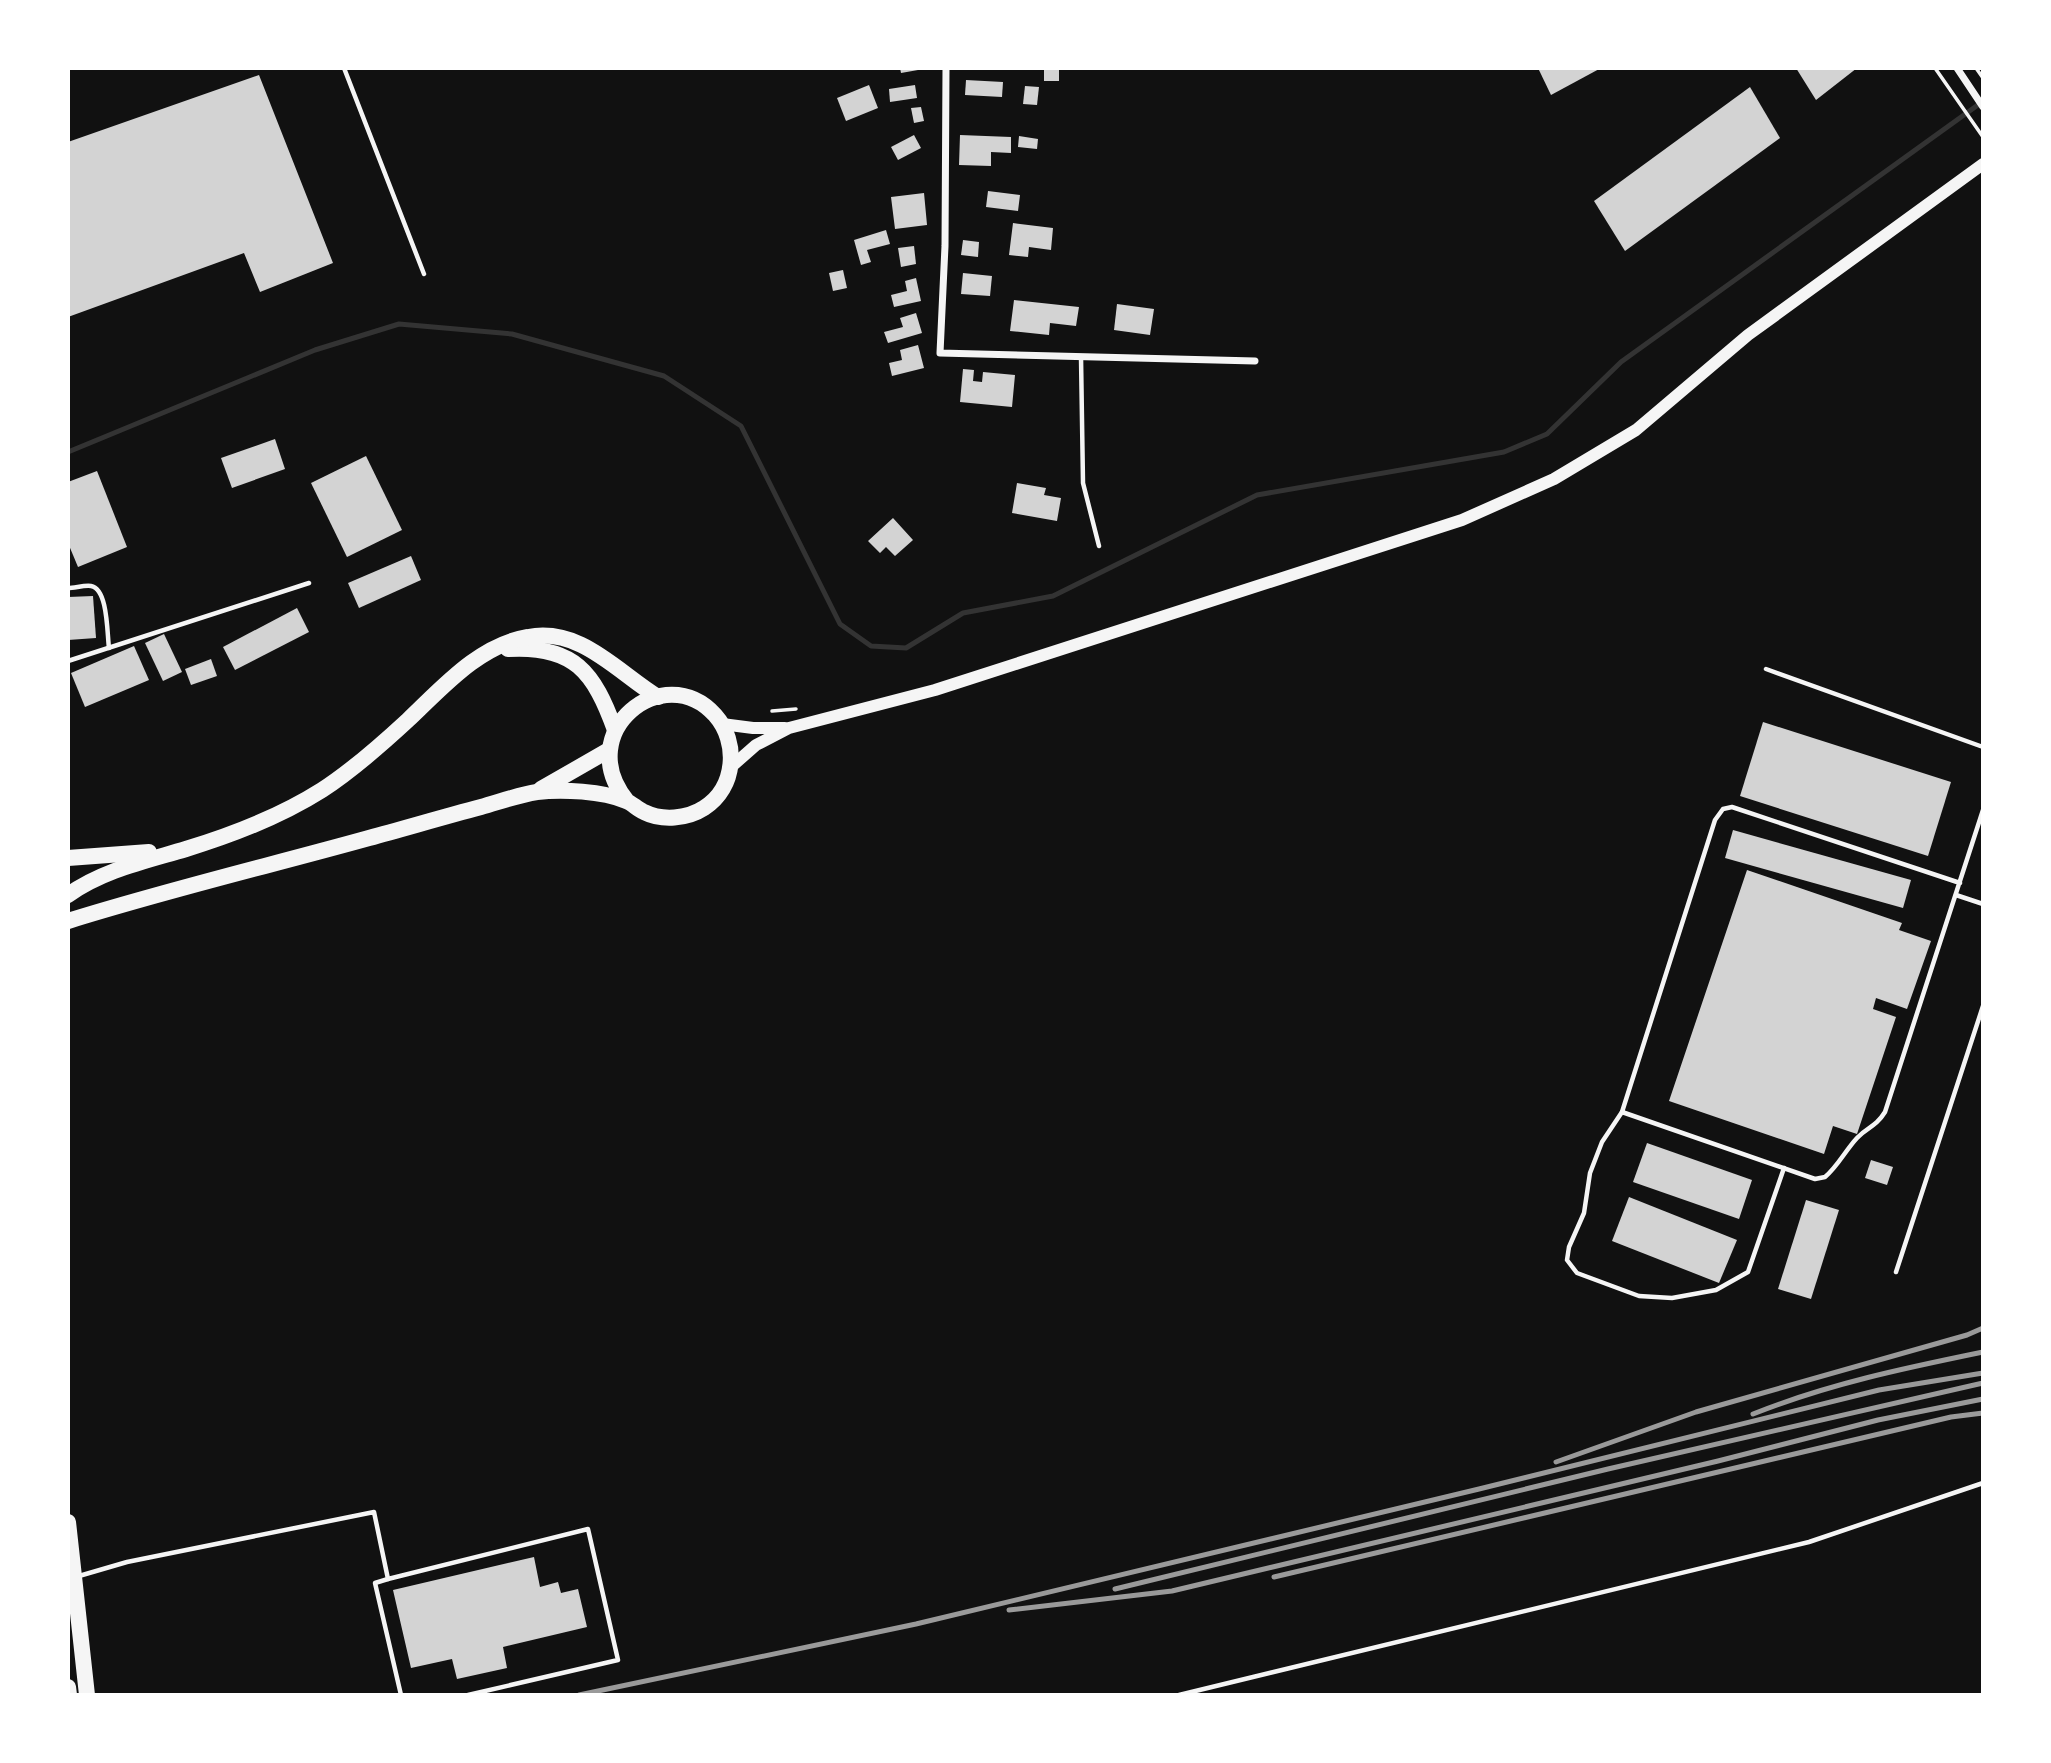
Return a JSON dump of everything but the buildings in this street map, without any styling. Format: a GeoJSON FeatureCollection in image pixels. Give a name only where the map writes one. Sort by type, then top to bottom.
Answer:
{"type":"FeatureCollection","features":[{"type":"Feature","properties":{"kind":"highway"},"geometry":{"type":"LineString","coordinates":[[68,895],[108,874],[254,824],[320,791],[346,774],[461,671],[519,639],[542,635],[578,643],[599,653],[636,683],[659,696]]}},
{"type":"Feature","properties":{"kind":"highway"},"geometry":{"type":"LineString","coordinates":[[495,650],[542,650],[558,654],[574,663],[589,675],[598,688],[615,730]]}},
{"type":"Feature","properties":{"kind":"highway"},"geometry":{"type":"LineString","coordinates":[[659,696],[683,696],[695,700],[715,714],[722,724],[730,745],[731,767],[726,783],[717,797],[705,808],[686,816],[654,816],[644,813],[627,801],[620,792],[611,772],[609,750],[615,730],[626,714],[641,703],[659,696]]}},
{"type":"Feature","properties":{"kind":"highway"},"geometry":{"type":"LineString","coordinates":[[68,922],[151,895],[320,852],[533,792],[609,750]]}},
{"type":"Feature","properties":{"kind":"highway"},"geometry":{"type":"LineString","coordinates":[[533,792],[572,792],[627,801]]}},
{"type":"Feature","properties":{"kind":"highway"},"geometry":{"type":"LineString","coordinates":[[68,858],[190,848]]}},
{"type":"Feature","properties":{"kind":"highway"},"geometry":{"type":"LineString","coordinates":[[68,1522],[87,1695]]}},
{"type":"Feature","properties":{"kind":"highway"},"geometry":{"type":"LineString","coordinates":[[68,1687],[69,1695]]}},
{"type":"Feature","properties":{"kind":"street"},"geometry":{"type":"LineString","coordinates":[[946,68],[945,246],[940,354],[1255,361]]}},
{"type":"Feature","properties":{"kind":"street"},"geometry":{"type":"LineString","coordinates":[[1957,68],[1983,107]]}},
{"type":"Feature","properties":{"kind":"street"},"geometry":{"type":"LineString","coordinates":[[731,767],[756,745],[789,728],[935,690],[1462,520],[1554,479],[1636,430],[1748,335],[1983,164]]}},
{"type":"Feature","properties":{"kind":"street"},"geometry":{"type":"LineString","coordinates":[[722,724],[753,728],[789,728]]}},
{"type":"Feature","properties":{"kind":"lane"},"geometry":{"type":"LineString","coordinates":[[344,68],[424,274]]}},
{"type":"Feature","properties":{"kind":"lane"},"geometry":{"type":"LineString","coordinates":[[1081,356],[1083,483],[1100,546]]}},
{"type":"Feature","properties":{"kind":"lane"},"geometry":{"type":"LineString","coordinates":[[68,661],[309,583]]}},
{"type":"Feature","properties":{"kind":"lane"},"geometry":{"type":"LineString","coordinates":[[68,588],[92,586],[103,597],[109,648]]}},
{"type":"Feature","properties":{"kind":"lane"},"geometry":{"type":"LineString","coordinates":[[1766,668],[1983,747]]}},
{"type":"Feature","properties":{"kind":"lane"},"geometry":{"type":"LineString","coordinates":[[1784,1168],[1748,1272],[1716,1290],[1672,1298],[1639,1296],[1577,1273],[1567,1260],[1569,1247],[1584,1213],[1590,1172],[1602,1142],[1622,1112],[1715,820],[1723,809],[1732,807],[1960,883]]}},
{"type":"Feature","properties":{"kind":"lane"},"geometry":{"type":"LineString","coordinates":[[1622,1112],[1815,1178],[1825,1177],[1864,1132],[1877,1125],[1885,1112],[1983,810]]}},
{"type":"Feature","properties":{"kind":"lane"},"geometry":{"type":"LineString","coordinates":[[1956,895],[1983,904]]}},
{"type":"Feature","properties":{"kind":"lane"},"geometry":{"type":"LineString","coordinates":[[1896,1272],[1983,1006]]}},
{"type":"Feature","properties":{"kind":"lane"},"geometry":{"type":"LineString","coordinates":[[1179,1695],[1809,1542],[1983,1483]]}},
{"type":"Feature","properties":{"kind":"lane"},"geometry":{"type":"LineString","coordinates":[[75,1577],[127,1562],[374,1512],[388,1579]]}},
{"type":"Feature","properties":{"kind":"lane"},"geometry":{"type":"LineString","coordinates":[[401,1695],[375,1583],[588,1530],[618,1660],[468,1695]]}},
{"type":"Feature","properties":{"kind":"path"},"geometry":{"type":"LineString","coordinates":[[1935,68],[1983,136]]}},
{"type":"Feature","properties":{"kind":"path"},"geometry":{"type":"LineString","coordinates":[[1976,68],[1983,78]]}},
{"type":"Feature","properties":{"kind":"path"},"geometry":{"type":"LineString","coordinates":[[761,712],[797,709]]}},
{"type":"Feature","properties":{"kind":"waterway"},"geometry":{"type":"LineString","coordinates":[[68,452],[315,350],[399,324],[512,334],[664,376],[741,426],[840,624],[871,646],[906,648],[963,613],[1053,596],[1257,495],[1504,452],[1547,434],[1621,362],[1982,102]]}},
{"type":"Feature","properties":{"kind":"railway"},"geometry":{"type":"LineString","coordinates":[[1556,1462],[1696,1412],[1967,1335],[1983,1328]]}},
{"type":"Feature","properties":{"kind":"railway"},"geometry":{"type":"LineString","coordinates":[[1753,1414],[1838,1385],[1983,1352]]}},
{"type":"Feature","properties":{"kind":"railway"},"geometry":{"type":"LineString","coordinates":[[579,1695],[916,1624],[1879,1390],[1983,1373]]}},
{"type":"Feature","properties":{"kind":"railway"},"geometry":{"type":"LineString","coordinates":[[1115,1589],[1608,1469],[1983,1383]]}},
{"type":"Feature","properties":{"kind":"railway"},"geometry":{"type":"LineString","coordinates":[[1009,1610],[1172,1591],[1718,1461],[1878,1420],[1983,1399]]}},
{"type":"Feature","properties":{"kind":"railway"},"geometry":{"type":"LineString","coordinates":[[1274,1577],[1951,1417],[1983,1413]]}}]}
